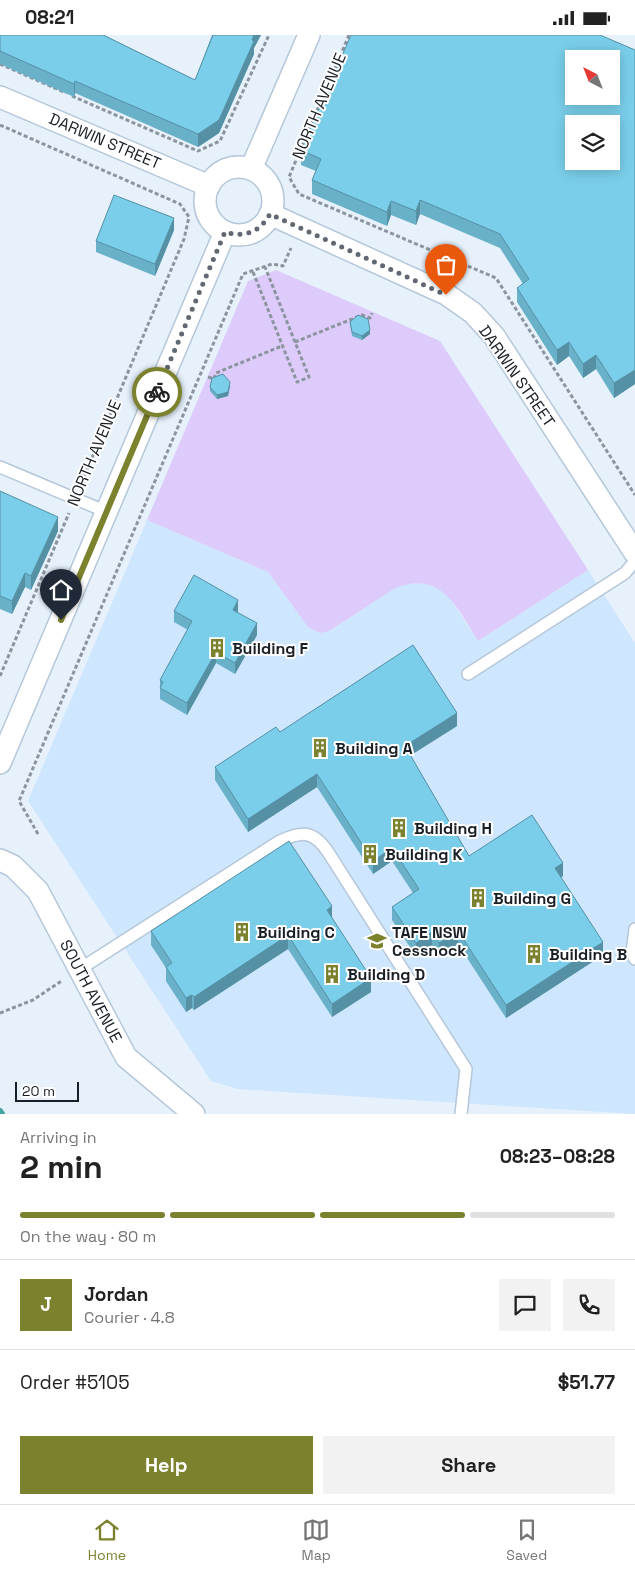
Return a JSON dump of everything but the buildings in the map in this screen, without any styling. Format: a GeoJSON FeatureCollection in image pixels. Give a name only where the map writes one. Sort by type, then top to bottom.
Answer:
{"type":"FeatureCollection","features":[{"type":"Feature","properties":{"kind":"street"},"geometry":{"type":"LineString","coordinates":[[251,169],[309,35]]}},
{"type":"Feature","properties":{"kind":"street","name":"DARWIN STREET"},"geometry":{"type":"LineString","coordinates":[[0,97],[209,186]]}},
{"type":"Feature","properties":{"kind":"street"},"geometry":{"type":"LineString","coordinates":[[243,167],[251,169],[264,178],[268,184],[273,199],[270,214],[260,228],[251,233],[243,235],[225,232],[212,221],[208,213],[206,204],[209,186],[213,179],[227,170],[243,167]]}},
{"type":"Feature","properties":{"kind":"street","name":"DARWIN STREET"},"geometry":{"type":"LineString","coordinates":[[270,214],[446,295],[473,313],[494,336],[635,553]]}},
{"type":"Feature","properties":{"kind":"street"},"geometry":{"type":"LineString","coordinates":[[0,763],[225,232]]}},
{"type":"Feature","properties":{"kind":"street","name":"SOUTH AVENUE"},"geometry":{"type":"LineString","coordinates":[[0,860],[13,866],[38,891],[126,1057],[194,1114]]}},
{"type":"Feature","properties":{"kind":"lane"},"geometry":{"type":"LineString","coordinates":[[0,467],[107,512]]}},
{"type":"Feature","properties":{"kind":"lane"},"geometry":{"type":"LineString","coordinates":[[468,674],[624,573],[635,561]]}},
{"type":"Feature","properties":{"kind":"lane"},"geometry":{"type":"LineString","coordinates":[[80,969],[280,841],[294,835],[310,834],[321,841],[466,1069],[461,1114]]}},
{"type":"Feature","properties":{"kind":"lane"},"geometry":{"type":"LineString","coordinates":[[635,929],[632,953],[635,959]]}},
{"type":"Feature","properties":{"kind":"path"},"geometry":{"type":"LineString","coordinates":[[0,64],[198,151],[220,141],[269,35]]}},
{"type":"Feature","properties":{"kind":"path","name":"NORTH AVENUE"},"geometry":{"type":"LineString","coordinates":[[289,177],[349,35]]}},
{"type":"Feature","properties":{"kind":"path"},"geometry":{"type":"LineString","coordinates":[[83,101],[86,92]]}},
{"type":"Feature","properties":{"kind":"path","name":"DARWIN STREET"},"geometry":{"type":"LineString","coordinates":[[0,125],[180,203]]}},
{"type":"Feature","properties":{"kind":"path","name":"NORTH AVENUE"},"geometry":{"type":"LineString","coordinates":[[0,676],[186,232],[189,217],[180,203]]}},
{"type":"Feature","properties":{"kind":"path"},"geometry":{"type":"LineString","coordinates":[[38,834],[20,801],[243,274],[272,264],[283,266],[291,248]]}},
{"type":"Feature","properties":{"kind":"path"},"geometry":{"type":"LineString","coordinates":[[253,272],[297,382],[309,377],[265,267]]}},
{"type":"Feature","properties":{"kind":"path"},"geometry":{"type":"LineString","coordinates":[[295,342],[362,315],[370,318],[372,313]]}},
{"type":"Feature","properties":{"kind":"path"},"geometry":{"type":"LineString","coordinates":[[208,377],[214,379],[216,373],[282,345]]}},
{"type":"Feature","properties":{"kind":"path"},"geometry":{"type":"LineString","coordinates":[[0,1013],[33,1000],[80,969]]}},
{"type":"Feature","properties":{"kind":"shaded area"},"geometry":{"type":"Polygon","coordinates":[[[276,270],[440,341],[588,570],[478,641],[463,616],[446,595],[436,588],[424,584],[410,584],[394,589],[329,631],[320,633],[308,627],[268,572],[147,520],[248,281],[276,270]]]}},
{"type":"Feature","properties":{"kind":"shaded area","name":"TAFE NSW Cessnock"},"geometry":{"type":"Polygon","coordinates":[[[147,520],[268,572],[308,627],[329,631],[394,589],[404,584],[424,583],[442,590],[449,597],[478,641],[588,570],[635,643],[635,1114],[238,1089],[211,1081],[28,801],[147,520]]]}},
{"type":"Feature","properties":{"kind":"way so far"},"geometry":{"type":"LineString","coordinates":[[157,392],[225,232],[234,235],[251,233],[266,222],[270,214],[446,295]]}},
{"type":"Feature","properties":{"kind":"place","name":"Building F"},"geometry":{"type":"Point","coordinates":[217,648]}},
{"type":"Feature","properties":{"kind":"place","name":"Building A"},"geometry":{"type":"Point","coordinates":[320,748]}},
{"type":"Feature","properties":{"kind":"place","name":"Building H"},"geometry":{"type":"Point","coordinates":[399,828]}},
{"type":"Feature","properties":{"kind":"place","name":"Building K"},"geometry":{"type":"Point","coordinates":[370,854]}},
{"type":"Feature","properties":{"kind":"place","name":"Building G"},"geometry":{"type":"Point","coordinates":[478,898]}},
{"type":"Feature","properties":{"kind":"place","name":"Building C"},"geometry":{"type":"Point","coordinates":[242,932]}},
{"type":"Feature","properties":{"kind":"place","name":"TAFE NSW Cessnock"},"geometry":{"type":"Point","coordinates":[377,941]}},
{"type":"Feature","properties":{"kind":"place","name":"Building B"},"geometry":{"type":"Point","coordinates":[534,954]}},
{"type":"Feature","properties":{"kind":"place","name":"Building D"},"geometry":{"type":"Point","coordinates":[332,974]}},
{"type":"Feature","properties":{"kind":"route"},"geometry":{"type":"LineString","coordinates":[[61,620],[157,392]]}}]}
